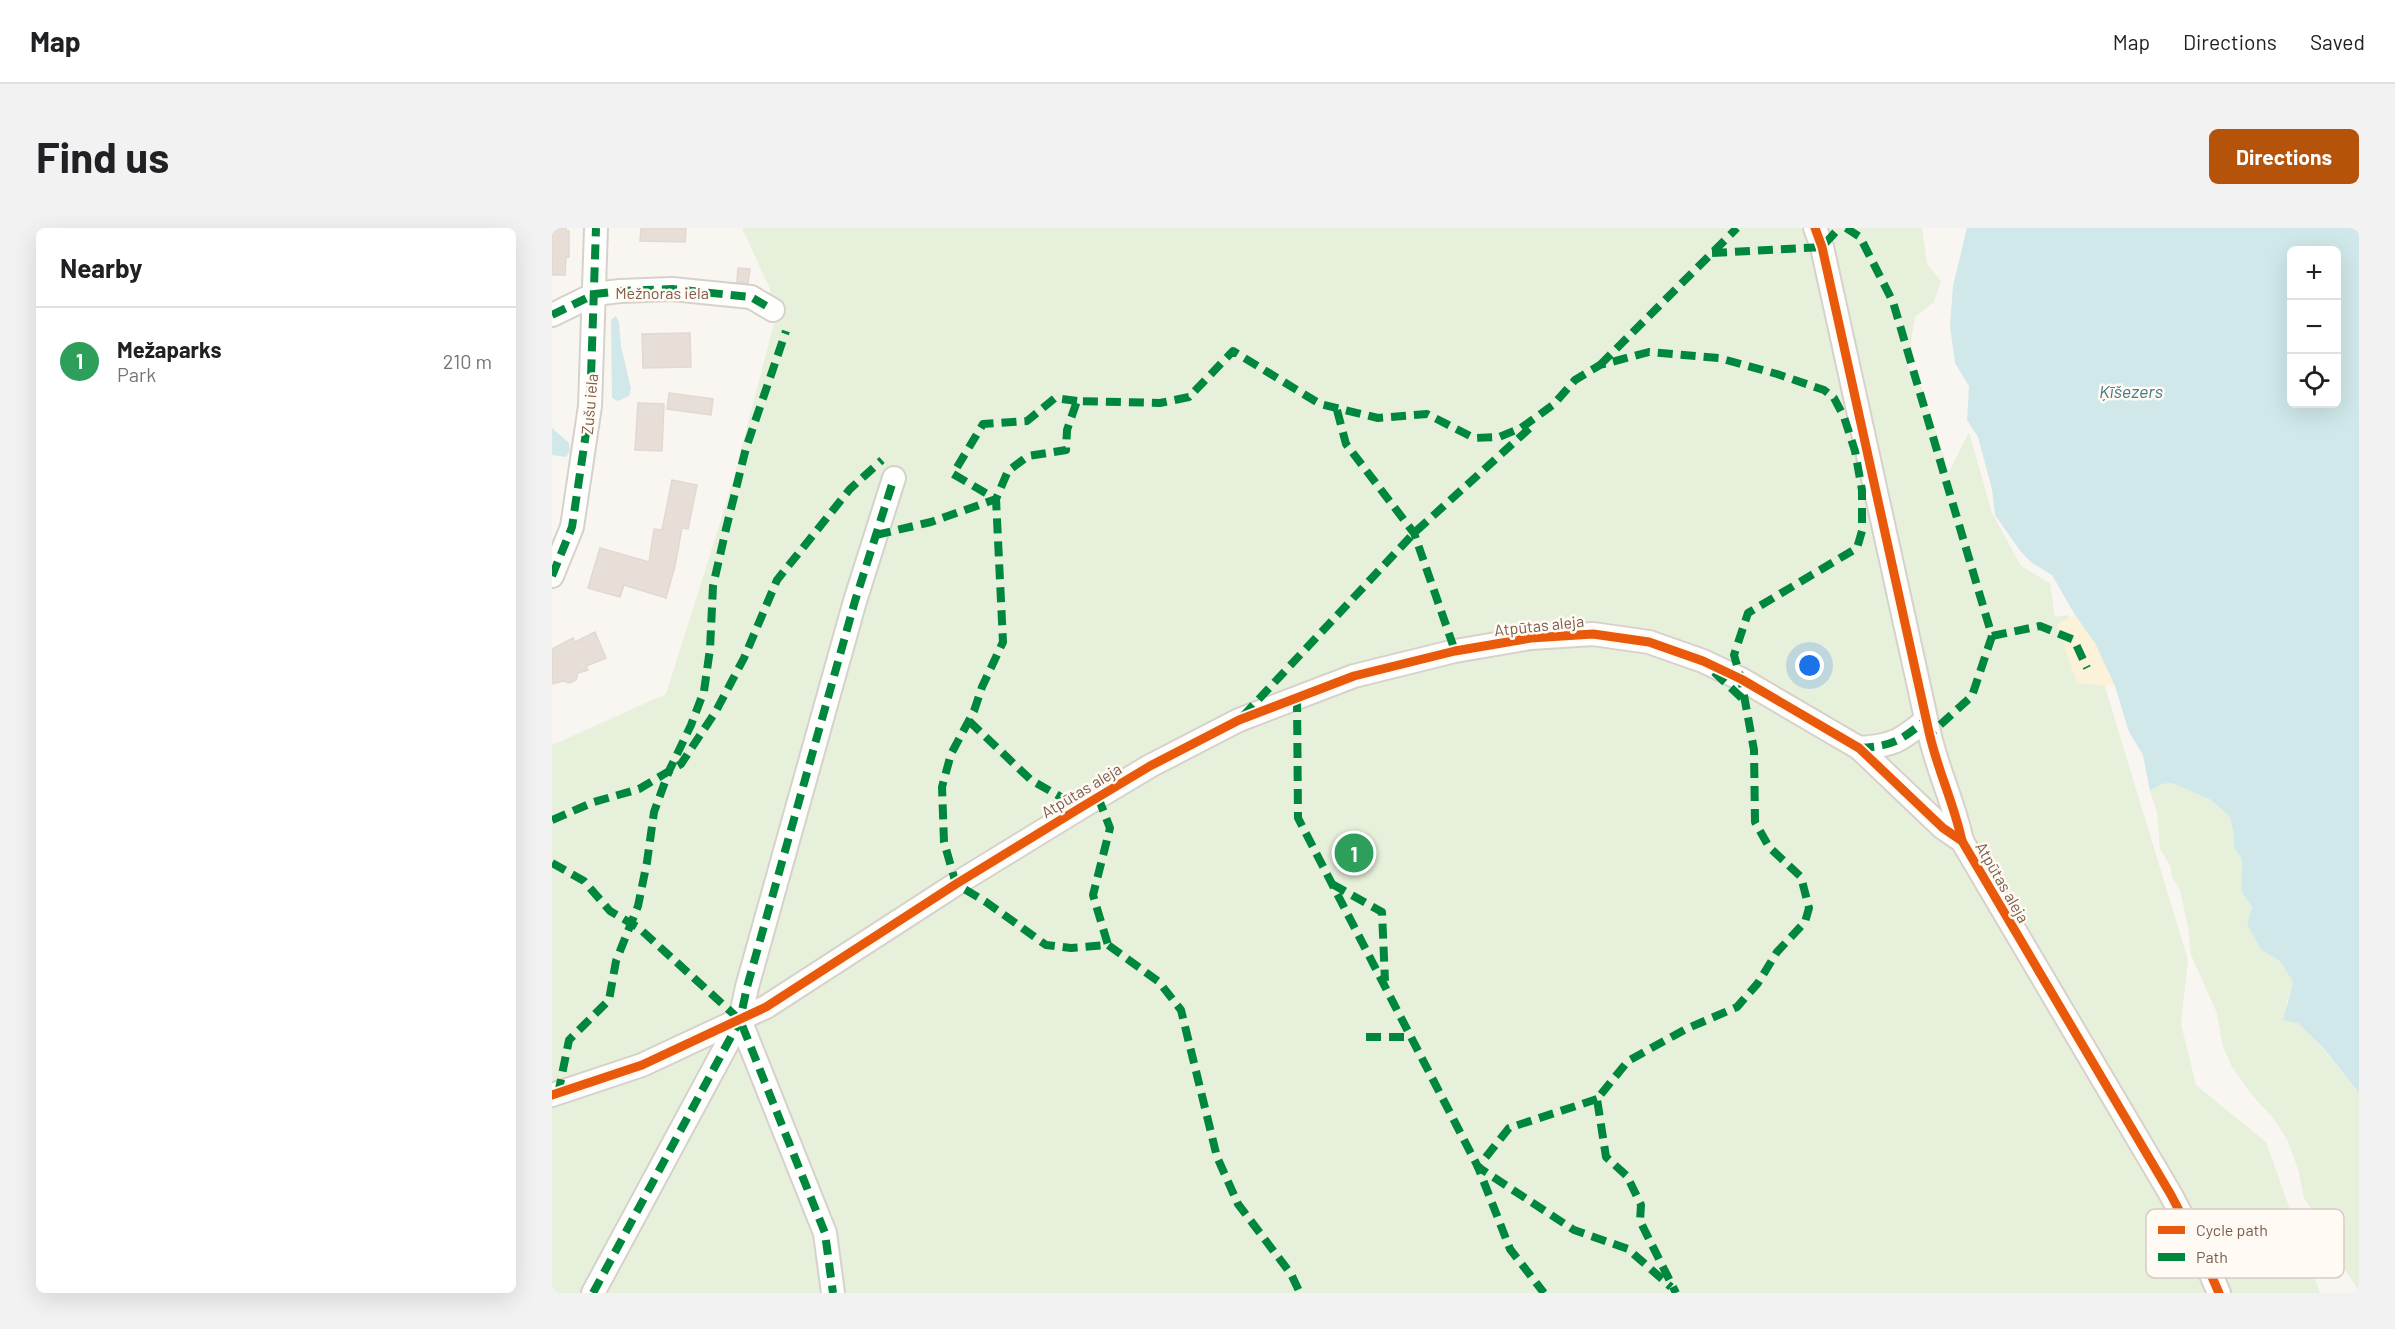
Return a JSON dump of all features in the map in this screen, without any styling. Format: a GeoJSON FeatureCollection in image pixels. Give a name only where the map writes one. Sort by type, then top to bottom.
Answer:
{"type":"FeatureCollection","features":[{"type":"Feature","properties":{"kind":"street","name":"Zušu iela"},"geometry":{"type":"LineString","coordinates":[[552,576],[572,527],[590,406],[597,228]]}},
{"type":"Feature","properties":{"kind":"street"},"geometry":{"type":"LineString","coordinates":[[1815,228],[1822,247],[1857,400],[1929,735],[1955,809],[1962,841]]}},
{"type":"Feature","properties":{"kind":"street","name":"Mežnoras iela"},"geometry":{"type":"LineString","coordinates":[[552,315],[595,294],[620,291],[700,290],[751,297],[773,310]]}},
{"type":"Feature","properties":{"kind":"street"},"geometry":{"type":"LineString","coordinates":[[593,1293],[741,1020],[747,987],[852,612],[894,478]]}},
{"type":"Feature","properties":{"kind":"street","name":"Atpūtas aleja"},"geometry":{"type":"LineString","coordinates":[[552,1095],[642,1065],[766,1007],[956,884],[1169,756],[1239,720],[1354,676],[1455,651],[1531,638],[1593,634],[1649,642],[1703,661],[1741,679],[1859,748],[1943,828],[1962,841],[2178,1209]]}},
{"type":"Feature","properties":{"kind":"street"},"geometry":{"type":"LineString","coordinates":[[1859,748],[1883,747],[1901,741],[1926,720]]}},
{"type":"Feature","properties":{"kind":"street"},"geometry":{"type":"LineString","coordinates":[[741,1020],[825,1233],[833,1293]]}},
{"type":"Feature","properties":{"kind":"street","name":"Atpūtas aleja"},"geometry":{"type":"LineString","coordinates":[[2212,1278],[2218,1293]]}},
{"type":"Feature","properties":{"kind":"green space"},"geometry":{"type":"Polygon","coordinates":[[[742,228],[1922,228],[1927,264],[1941,281],[1934,302],[1915,317],[1907,364],[1922,388],[1949,472],[1969,432],[1992,513],[2021,566],[2050,583],[2055,617],[2068,615],[2099,667],[2188,960],[2181,1024],[2196,1085],[2266,1142],[2290,1209],[2146,1209],[2146,1278],[2315,1278],[2320,1293],[552,1293],[552,745],[666,694],[731,488],[774,323],[770,289],[742,228]]]}},
{"type":"Feature","properties":{"kind":"green space"},"geometry":{"type":"Polygon","coordinates":[[[2172,783],[2211,800],[2230,817],[2234,848],[2242,859],[2241,891],[2252,907],[2247,924],[2261,950],[2280,961],[2293,982],[2286,1003],[2298,1023],[2359,1093],[2359,1291],[2344,1268],[2344,1209],[2311,1209],[2304,1198],[2298,1169],[2288,1141],[2273,1118],[2251,1094],[2232,1067],[2222,1044],[2217,1013],[2191,955],[2180,890],[2171,875],[2171,867],[2160,849],[2157,812],[2150,791],[2162,784],[2172,783]]]}},
{"type":"Feature","properties":{"kind":"sand"},"geometry":{"type":"Polygon","coordinates":[[[2075,615],[2095,643],[2115,686],[2077,683],[2057,624],[2075,615]]]}},
{"type":"Feature","properties":{"kind":"water","name":"Ķīšezers"},"geometry":{"type":"Polygon","coordinates":[[[1967,228],[2359,228],[2359,1093],[2324,1049],[2298,1023],[2283,1020],[2293,982],[2280,961],[2261,950],[2247,924],[2252,907],[2241,891],[2242,859],[2234,848],[2230,817],[2211,800],[2172,783],[2162,784],[2150,791],[2143,755],[2129,732],[2115,686],[2095,643],[2075,615],[2052,575],[2032,563],[2021,552],[1995,515],[1992,489],[1978,437],[1967,420],[1969,386],[1955,363],[1950,326],[1953,286],[1967,228]]]}},
{"type":"Feature","properties":{"kind":"water"},"geometry":{"type":"Polygon","coordinates":[[[616,316],[631,389],[629,396],[618,401],[612,398],[611,320],[616,316]]]}},
{"type":"Feature","properties":{"kind":"water"},"geometry":{"type":"Polygon","coordinates":[[[552,428],[569,443],[570,451],[566,457],[552,455],[552,428]]]}},
{"type":"Feature","properties":{"kind":"building"},"geometry":{"type":"Polygon","coordinates":[[[552,228],[566,228],[566,231],[569,231],[569,257],[566,257],[565,275],[552,275],[552,228]]]}},
{"type":"Feature","properties":{"kind":"building"},"geometry":{"type":"Polygon","coordinates":[[[641,228],[686,228],[685,242],[640,241],[641,228]]]}},
{"type":"Feature","properties":{"kind":"building"},"geometry":{"type":"Polygon","coordinates":[[[738,268],[750,269],[748,283],[737,282],[738,268]]]}},
{"type":"Feature","properties":{"kind":"building"},"geometry":{"type":"Polygon","coordinates":[[[690,333],[691,367],[643,368],[642,334],[690,333]]]}},
{"type":"Feature","properties":{"kind":"building"},"geometry":{"type":"Polygon","coordinates":[[[669,393],[713,399],[711,415],[667,409],[669,393]]]}},
{"type":"Feature","properties":{"kind":"building"},"geometry":{"type":"Polygon","coordinates":[[[638,403],[664,404],[662,451],[635,450],[638,403]]]}},
{"type":"Feature","properties":{"kind":"building"},"geometry":{"type":"Polygon","coordinates":[[[672,480],[697,485],[688,529],[682,528],[666,598],[624,585],[620,597],[588,588],[600,548],[649,562],[654,529],[662,530],[672,480]]]}},
{"type":"Feature","properties":{"kind":"building"},"geometry":{"type":"Polygon","coordinates":[[[595,632],[606,658],[586,666],[588,670],[578,673],[576,680],[570,683],[563,681],[552,684],[552,649],[573,638],[575,642],[595,632]]]}},
{"type":"Feature","properties":{"kind":"marked path"},"geometry":{"type":"LineString","coordinates":[[552,576],[572,527],[590,406],[596,228]]}},
{"type":"Feature","properties":{"kind":"marked path"},"geometry":{"type":"LineString","coordinates":[[1600,365],[1737,228]]}},
{"type":"Feature","properties":{"kind":"marked path"},"geometry":{"type":"LineString","coordinates":[[1712,253],[1822,247],[1839,228]]}},
{"type":"Feature","properties":{"kind":"marked path"},"geometry":{"type":"LineString","coordinates":[[1846,228],[1860,237],[1893,302],[1992,636],[1972,696],[1929,735]]}},
{"type":"Feature","properties":{"kind":"marked path"},"geometry":{"type":"LineString","coordinates":[[552,315],[595,294],[672,289],[751,297],[773,310]]}},
{"type":"Feature","properties":{"kind":"marked path"},"geometry":{"type":"LineString","coordinates":[[558,1094],[569,1040],[609,1000],[616,961],[638,906],[654,812],[704,691],[710,649],[713,586],[746,448],[786,331]]}},
{"type":"Feature","properties":{"kind":"marked path"},"geometry":{"type":"LineString","coordinates":[[876,535],[931,522],[996,499],[1008,471],[1028,456],[1066,450],[1067,430],[1077,401],[1160,403],[1189,397],[1233,351],[1320,404],[1378,418],[1427,414],[1474,438],[1499,437],[1521,428],[1553,405],[1575,380],[1600,365],[1649,352],[1719,358],[1824,390],[1834,398],[1844,417],[1855,451],[1862,490],[1862,531],[1857,548],[1748,613],[1734,655],[1741,679],[1754,750],[1755,822],[1769,847],[1801,877],[1809,908],[1805,922],[1777,952],[1758,983],[1737,1007],[1686,1029],[1628,1061],[1597,1099],[1606,1157],[1627,1176],[1641,1205],[1640,1221],[1676,1293]]}},
{"type":"Feature","properties":{"kind":"marked path"},"geometry":{"type":"LineString","coordinates":[[1077,401],[1055,398],[1027,421],[983,424],[953,474],[996,499],[1003,642],[982,687],[974,711],[951,754],[942,787],[944,842],[956,884],[986,902],[1046,945],[1071,948],[1108,945],[1159,982],[1181,1010],[1217,1157],[1238,1204],[1291,1274],[1300,1293]]}},
{"type":"Feature","properties":{"kind":"marked path"},"geometry":{"type":"LineString","coordinates":[[1337,410],[1346,444],[1414,533],[1455,651]]}},
{"type":"Feature","properties":{"kind":"marked path"},"geometry":{"type":"LineString","coordinates":[[1243,716],[1414,533],[1531,427]]}},
{"type":"Feature","properties":{"kind":"marked path"},"geometry":{"type":"LineString","coordinates":[[552,820],[594,802],[639,789],[681,764],[716,711],[744,658],[777,580],[850,489],[882,460]]}},
{"type":"Feature","properties":{"kind":"marked path"},"geometry":{"type":"LineString","coordinates":[[593,1293],[740,1020],[747,987],[855,601],[894,478]]}},
{"type":"Feature","properties":{"kind":"marked path"},"geometry":{"type":"LineString","coordinates":[[1992,636],[2040,626],[2074,640],[2087,668]]}},
{"type":"Feature","properties":{"kind":"marked path"},"geometry":{"type":"LineString","coordinates":[[1714,672],[1745,701]]}},
{"type":"Feature","properties":{"kind":"marked path"},"geometry":{"type":"LineString","coordinates":[[1297,697],[1298,818],[1478,1167],[1510,1249],[1544,1293]]}},
{"type":"Feature","properties":{"kind":"marked path"},"geometry":{"type":"LineString","coordinates":[[1859,748],[1880,746],[1896,741],[1926,720]]}},
{"type":"Feature","properties":{"kind":"marked path"},"geometry":{"type":"LineString","coordinates":[[969,721],[1031,780],[1080,808]]}},
{"type":"Feature","properties":{"kind":"marked path"},"geometry":{"type":"LineString","coordinates":[[1098,797],[1110,828],[1093,895],[1108,945]]}},
{"type":"Feature","properties":{"kind":"marked path"},"geometry":{"type":"LineString","coordinates":[[552,863],[584,881],[610,911],[639,928],[740,1020],[825,1233],[833,1293]]}},
{"type":"Feature","properties":{"kind":"marked path"},"geometry":{"type":"LineString","coordinates":[[1332,884],[1382,912],[1385,981]]}},
{"type":"Feature","properties":{"kind":"marked path"},"geometry":{"type":"LineString","coordinates":[[1366,1037],[1411,1037]]}},
{"type":"Feature","properties":{"kind":"marked path"},"geometry":{"type":"LineString","coordinates":[[1597,1099],[1509,1128],[1478,1167],[1574,1230],[1628,1249],[1671,1287]]}},
{"type":"Feature","properties":{"kind":"cycle path"},"geometry":{"type":"LineString","coordinates":[[1815,228],[1822,247],[1929,732],[1962,841]]}},
{"type":"Feature","properties":{"kind":"cycle path"},"geometry":{"type":"LineString","coordinates":[[552,1095],[642,1065],[766,1007],[956,884],[1080,808],[1150,766],[1239,720],[1354,676],[1455,651],[1531,638],[1593,634],[1649,642],[1703,661],[1741,679],[1859,748],[1943,828],[1962,841],[2178,1209]]}},
{"type":"Feature","properties":{"kind":"cycle path"},"geometry":{"type":"LineString","coordinates":[[2213,1278],[2219,1293]]}},
{"type":"Feature","properties":{"kind":"place","name":"Mežaparks"},"geometry":{"type":"Point","coordinates":[1354,853]}}]}
